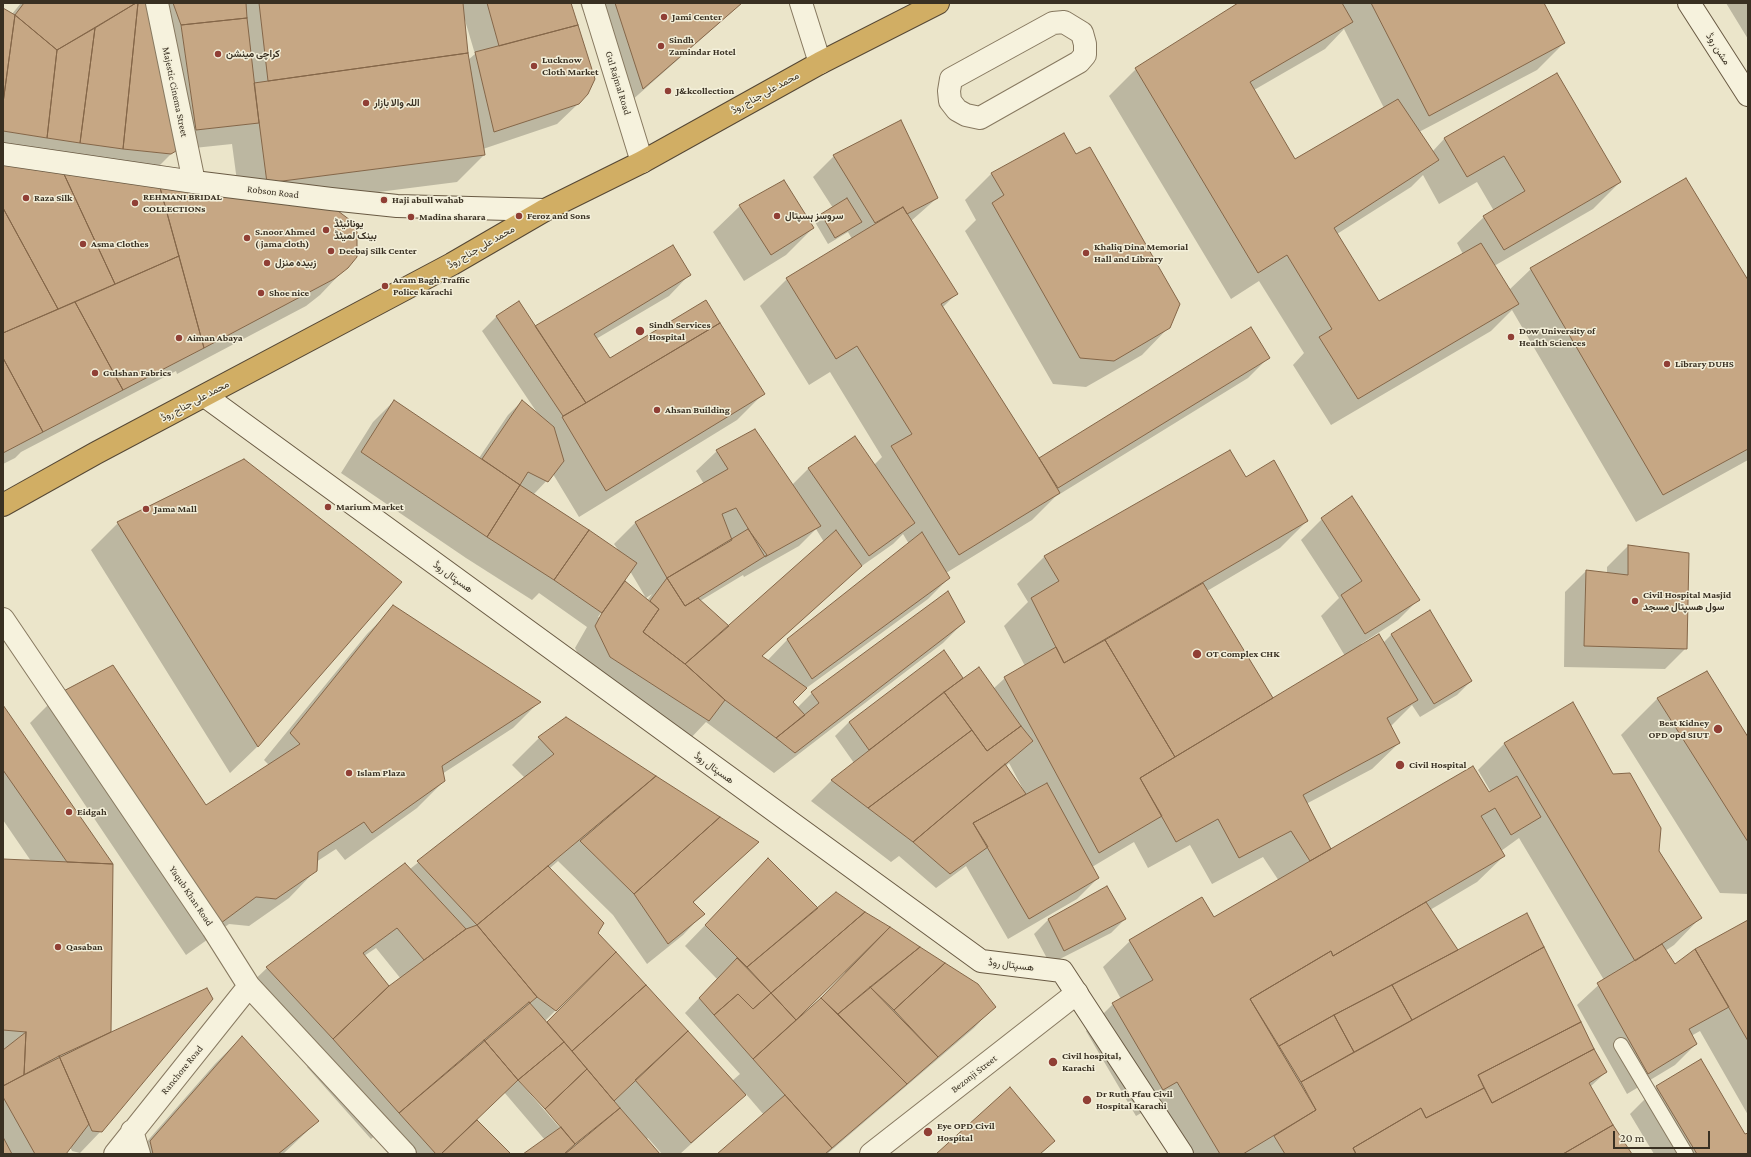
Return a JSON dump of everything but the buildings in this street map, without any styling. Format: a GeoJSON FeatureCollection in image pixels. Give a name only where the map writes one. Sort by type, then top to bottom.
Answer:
{"type":"FeatureCollection","features":[{"type":"Feature","properties":{"kind":"highway","name":"محمد علی جناح روڈ"},"geometry":{"type":"LineString","coordinates":[[3,505],[452,264],[545,210],[642,162],[820,63],[938,3]]}},
{"type":"Feature","properties":{"kind":"street","name":"Majestic Cinema Street"},"geometry":{"type":"LineString","coordinates":[[157,3],[194,182]]}},
{"type":"Feature","properties":{"kind":"street","name":"Gul Rajmal Road"},"geometry":{"type":"LineString","coordinates":[[593,3],[642,162]]}},
{"type":"Feature","properties":{"kind":"street"},"geometry":{"type":"LineString","coordinates":[[801,3],[820,63]]}},
{"type":"Feature","properties":{"kind":"street","name":"مشن روڈ"},"geometry":{"type":"LineString","coordinates":[[1688,3],[1748,95]]}},
{"type":"Feature","properties":{"kind":"street"},"geometry":{"type":"LineString","coordinates":[[1064,22],[1082,34],[1086,44],[1085,55],[1080,62],[980,118],[962,113],[957,110],[950,101],[949,91],[951,79],[1053,23],[1064,22]]}},
{"type":"Feature","properties":{"kind":"street","name":"Robson Road"},"geometry":{"type":"LineString","coordinates":[[3,154],[194,182],[397,206],[545,210]]}},
{"type":"Feature","properties":{"kind":"street","name":"ھسپتال روڈ"},"geometry":{"type":"LineString","coordinates":[[206,396],[980,961],[1062,971],[1182,1154]]}},
{"type":"Feature","properties":{"kind":"street","name":"Yaqub Khan Road"},"geometry":{"type":"LineString","coordinates":[[3,619],[209,922],[249,986],[405,1154]]}},
{"type":"Feature","properties":{"kind":"street","name":"Ranchore Road"},"geometry":{"type":"LineString","coordinates":[[115,1154],[249,986]]}},
{"type":"Feature","properties":{"kind":"street","name":"Bezonji Street"},"geometry":{"type":"LineString","coordinates":[[870,1154],[1077,993]]}},
{"type":"Feature","properties":{"kind":"street"},"geometry":{"type":"LineString","coordinates":[[132,1131],[138,1154]]}},
{"type":"Feature","properties":{"kind":"lane"},"geometry":{"type":"LineString","coordinates":[[1621,1046],[1686,1154]]}},
{"type":"Feature","properties":{"kind":"place","name":"Jami Center"},"geometry":{"type":"Point","coordinates":[664,17]}},
{"type":"Feature","properties":{"kind":"place","name":"Sindh Zamindar Hotel"},"geometry":{"type":"Point","coordinates":[661,46]}},
{"type":"Feature","properties":{"kind":"place","name":"کراچی مینشن"},"geometry":{"type":"Point","coordinates":[218,54]}},
{"type":"Feature","properties":{"kind":"place","name":"Lucknow Cloth Market"},"geometry":{"type":"Point","coordinates":[534,66]}},
{"type":"Feature","properties":{"kind":"place","name":"J&kcollection"},"geometry":{"type":"Point","coordinates":[668,91]}},
{"type":"Feature","properties":{"kind":"place","name":"اللہ والا بازار"},"geometry":{"type":"Point","coordinates":[366,103]}},
{"type":"Feature","properties":{"kind":"place","name":"Raza Silk"},"geometry":{"type":"Point","coordinates":[26,198]}},
{"type":"Feature","properties":{"kind":"place","name":"Haji abull wahab"},"geometry":{"type":"Point","coordinates":[384,200]}},
{"type":"Feature","properties":{"kind":"place","name":"REHMANI BRIDAL COLLECTIONs"},"geometry":{"type":"Point","coordinates":[135,203]}},
{"type":"Feature","properties":{"kind":"place","name":"Feroz and Sons"},"geometry":{"type":"Point","coordinates":[519,216]}},
{"type":"Feature","properties":{"kind":"place","name":"سروسز ہسپتال"},"geometry":{"type":"Point","coordinates":[777,216]}},
{"type":"Feature","properties":{"kind":"place","name":"Madina sharara"},"geometry":{"type":"Point","coordinates":[411,217]}},
{"type":"Feature","properties":{"kind":"place","name":"یونائیٹڈ بینک لمیٹڈ"},"geometry":{"type":"Point","coordinates":[326,230]}},
{"type":"Feature","properties":{"kind":"place","name":"S.noor Ahmed ( jama cloth)"},"geometry":{"type":"Point","coordinates":[247,238]}},
{"type":"Feature","properties":{"kind":"place","name":"Asma Clothes"},"geometry":{"type":"Point","coordinates":[83,244]}},
{"type":"Feature","properties":{"kind":"place","name":"Deebaj Silk Center"},"geometry":{"type":"Point","coordinates":[331,251]}},
{"type":"Feature","properties":{"kind":"place","name":"Khaliq Dina Memorial Hall and Library"},"geometry":{"type":"Point","coordinates":[1086,253]}},
{"type":"Feature","properties":{"kind":"place","name":"زبیدہ منزل"},"geometry":{"type":"Point","coordinates":[267,263]}},
{"type":"Feature","properties":{"kind":"place","name":"Aram Bagh Traffic Police karachi"},"geometry":{"type":"Point","coordinates":[385,286]}},
{"type":"Feature","properties":{"kind":"place","name":"Shoe nice"},"geometry":{"type":"Point","coordinates":[261,293]}},
{"type":"Feature","properties":{"kind":"place","name":"Sindh Services Hospital"},"geometry":{"type":"Point","coordinates":[640,331]}},
{"type":"Feature","properties":{"kind":"place","name":"Dow University of Health Sciences"},"geometry":{"type":"Point","coordinates":[1511,337]}},
{"type":"Feature","properties":{"kind":"place","name":"Aiman Abaya"},"geometry":{"type":"Point","coordinates":[179,338]}},
{"type":"Feature","properties":{"kind":"place","name":"Library DUHS"},"geometry":{"type":"Point","coordinates":[1667,364]}},
{"type":"Feature","properties":{"kind":"place","name":"Gulshan Fabrics"},"geometry":{"type":"Point","coordinates":[95,373]}},
{"type":"Feature","properties":{"kind":"place","name":"Ahsan Building"},"geometry":{"type":"Point","coordinates":[657,410]}},
{"type":"Feature","properties":{"kind":"place","name":"Marium Market"},"geometry":{"type":"Point","coordinates":[328,507]}},
{"type":"Feature","properties":{"kind":"place","name":"Jama Mall"},"geometry":{"type":"Point","coordinates":[146,509]}},
{"type":"Feature","properties":{"kind":"place","name":"Civil Hospital Masjid سول ھسپتال مسجد"},"geometry":{"type":"Point","coordinates":[1635,601]}},
{"type":"Feature","properties":{"kind":"place","name":"OT Complex CHK"},"geometry":{"type":"Point","coordinates":[1197,654]}},
{"type":"Feature","properties":{"kind":"place","name":"Best Kidney OPD opd SIUT"},"geometry":{"type":"Point","coordinates":[1718,729]}},
{"type":"Feature","properties":{"kind":"place","name":"Civil Hospital"},"geometry":{"type":"Point","coordinates":[1400,765]}},
{"type":"Feature","properties":{"kind":"place","name":"Islam Plaza"},"geometry":{"type":"Point","coordinates":[349,773]}},
{"type":"Feature","properties":{"kind":"place","name":"Eidgah"},"geometry":{"type":"Point","coordinates":[69,812]}},
{"type":"Feature","properties":{"kind":"place","name":"Qasaban"},"geometry":{"type":"Point","coordinates":[58,947]}},
{"type":"Feature","properties":{"kind":"place","name":"Civil hospital, Karachi"},"geometry":{"type":"Point","coordinates":[1053,1062]}},
{"type":"Feature","properties":{"kind":"place","name":"Dr Ruth Pfau Civil Hospital Karachi"},"geometry":{"type":"Point","coordinates":[1087,1100]}},
{"type":"Feature","properties":{"kind":"place","name":"Eye OPD Civil Hospital"},"geometry":{"type":"Point","coordinates":[928,1132]}}]}
